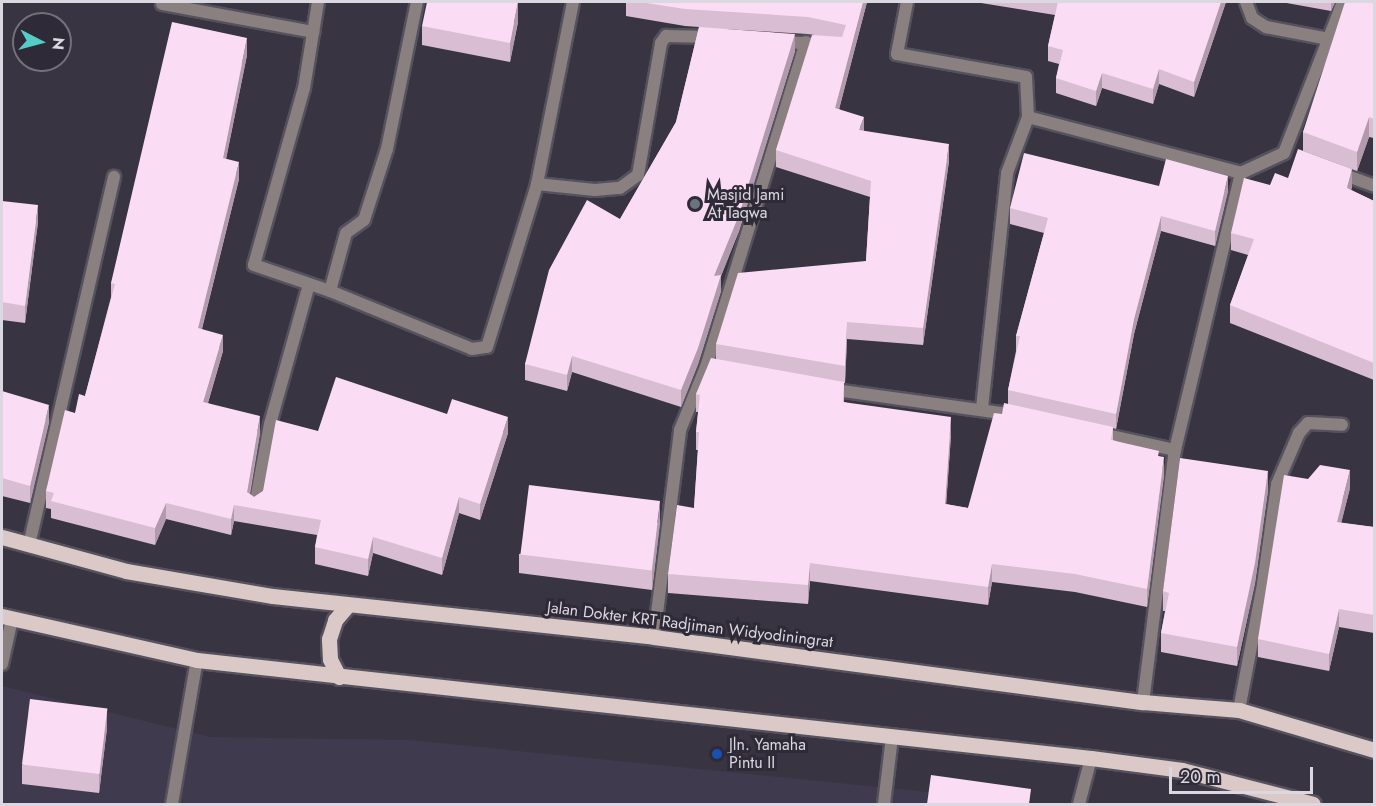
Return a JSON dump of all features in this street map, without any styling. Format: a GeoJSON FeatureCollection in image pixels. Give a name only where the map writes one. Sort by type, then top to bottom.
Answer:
{"type":"FeatureCollection","features":[{"type":"Feature","properties":{"kind":"main road","name":"Jalan Dokter KRT Radjiman Widyodiningrat"},"geometry":{"type":"LineString","coordinates":[[2,537],[147,575],[233,591],[654,637],[1143,702],[1239,710],[1374,750]]}},
{"type":"Feature","properties":{"kind":"main road"},"geometry":{"type":"LineString","coordinates":[[339,677],[330,659],[329,639],[335,620],[348,605]]}},
{"type":"Feature","properties":{"kind":"main road"},"geometry":{"type":"LineString","coordinates":[[7,617],[197,660],[1091,758],[1182,770],[1313,804]]}},
{"type":"Feature","properties":{"kind":"street"},"geometry":{"type":"LineString","coordinates":[[318,2],[304,88],[254,265],[330,291],[472,349],[487,347],[537,184],[573,2]]}},
{"type":"Feature","properties":{"kind":"street"},"geometry":{"type":"LineString","coordinates":[[330,291],[346,233],[364,220],[387,149],[417,2]]}},
{"type":"Feature","properties":{"kind":"street"},"geometry":{"type":"LineString","coordinates":[[907,2],[897,54],[1026,77],[1028,117],[1007,173],[982,408]]}},
{"type":"Feature","properties":{"kind":"street"},"geometry":{"type":"LineString","coordinates":[[1246,2],[1252,18],[1266,27],[1329,39]]}},
{"type":"Feature","properties":{"kind":"street"},"geometry":{"type":"LineString","coordinates":[[1028,117],[1241,173],[1289,155],[1343,2]]}},
{"type":"Feature","properties":{"kind":"street"},"geometry":{"type":"LineString","coordinates":[[162,4],[313,32]]}},
{"type":"Feature","properties":{"kind":"street"},"geometry":{"type":"LineString","coordinates":[[537,184],[594,190],[620,188],[638,176],[661,43],[666,36],[690,34],[726,39]]}},
{"type":"Feature","properties":{"kind":"street"},"geometry":{"type":"LineString","coordinates":[[770,41],[839,46]]}},
{"type":"Feature","properties":{"kind":"street"},"geometry":{"type":"LineString","coordinates":[[654,637],[680,430],[711,369],[806,42]]}},
{"type":"Feature","properties":{"kind":"street"},"geometry":{"type":"LineString","coordinates":[[1324,168],[1374,186]]}},
{"type":"Feature","properties":{"kind":"street"},"geometry":{"type":"LineString","coordinates":[[1143,702],[1174,450],[1241,173]]}},
{"type":"Feature","properties":{"kind":"street"},"geometry":{"type":"LineString","coordinates":[[29,545],[114,177]]}},
{"type":"Feature","properties":{"kind":"street"},"geometry":{"type":"LineString","coordinates":[[255,505],[270,424],[309,284]]}},
{"type":"Feature","properties":{"kind":"street"},"geometry":{"type":"LineString","coordinates":[[815,387],[982,408],[1028,418]]}},
{"type":"Feature","properties":{"kind":"street"},"geometry":{"type":"LineString","coordinates":[[1239,710],[1263,584],[1277,484],[1299,433],[1308,423],[1342,425]]}},
{"type":"Feature","properties":{"kind":"street"},"geometry":{"type":"LineString","coordinates":[[1084,430],[1174,450]]}},
{"type":"Feature","properties":{"kind":"street"},"geometry":{"type":"LineString","coordinates":[[2,664],[7,617]]}},
{"type":"Feature","properties":{"kind":"street"},"geometry":{"type":"LineString","coordinates":[[172,804],[197,660]]}},
{"type":"Feature","properties":{"kind":"street"},"geometry":{"type":"LineString","coordinates":[[884,804],[892,737]]}},
{"type":"Feature","properties":{"kind":"street"},"geometry":{"type":"LineString","coordinates":[[1079,804],[1091,758]]}},
{"type":"Feature","properties":{"kind":"shaded area"},"geometry":{"type":"Polygon","coordinates":[[[2,686],[210,737],[409,740],[928,792],[926,804],[2,804],[2,686]]]}},
{"type":"Feature","properties":{"kind":"building"},"geometry":{"type":"Polygon","coordinates":[[[427,2],[518,2],[510,43],[422,26],[427,2]]]}},
{"type":"Feature","properties":{"kind":"building"},"geometry":{"type":"Polygon","coordinates":[[[640,2],[863,2],[835,108],[864,117],[859,130],[949,144],[923,328],[847,322],[845,366],[716,344],[738,273],[866,261],[871,181],[776,150],[812,35],[842,37],[846,25],[808,17],[685,9],[640,2]]]}},
{"type":"Feature","properties":{"kind":"building"},"geometry":{"type":"Polygon","coordinates":[[[1058,2],[1221,2],[1194,82],[1159,69],[1153,89],[1102,73],[1096,91],[1056,78],[1063,50],[1048,46],[1058,2]]]}},
{"type":"Feature","properties":{"kind":"building"},"geometry":{"type":"Polygon","coordinates":[[[1345,2],[1374,2],[1374,119],[1369,117],[1357,152],[1303,132],[1345,2]]]}},
{"type":"Feature","properties":{"kind":"building"},"geometry":{"type":"Polygon","coordinates":[[[172,22],[247,38],[223,158],[239,162],[198,328],[223,335],[203,402],[260,416],[247,492],[254,497],[263,491],[276,420],[318,431],[336,377],[447,414],[452,399],[508,417],[480,504],[459,497],[442,558],[373,537],[368,559],[315,547],[321,520],[234,505],[231,519],[166,503],[155,528],[51,501],[54,493],[46,491],[65,410],[75,413],[79,394],[85,396],[115,284],[111,283],[172,22]]]}},
{"type":"Feature","properties":{"kind":"building"},"geometry":{"type":"Polygon","coordinates":[[[699,27],[795,34],[739,215],[714,276],[721,275],[698,348],[681,390],[572,356],[567,375],[525,364],[549,270],[587,200],[620,219],[676,122],[699,27]]]}},
{"type":"Feature","properties":{"kind":"building"},"geometry":{"type":"Polygon","coordinates":[[[1298,149],[1352,169],[1347,188],[1374,201],[1374,363],[1230,305],[1254,239],[1231,233],[1244,178],[1270,185],[1275,173],[1288,178],[1298,149]]]}},
{"type":"Feature","properties":{"kind":"building"},"geometry":{"type":"Polygon","coordinates":[[[1024,153],[1159,186],[1166,159],[1228,176],[1215,231],[1161,216],[1134,319],[1116,414],[1008,390],[1020,336],[1016,336],[1048,218],[1010,208],[1024,153]]]}},
{"type":"Feature","properties":{"kind":"building"},"geometry":{"type":"Polygon","coordinates":[[[2,201],[38,205],[25,306],[2,302],[2,201]]]}},
{"type":"Feature","properties":{"kind":"building"},"geometry":{"type":"Polygon","coordinates":[[[711,358],[844,382],[843,402],[951,417],[945,504],[968,508],[994,413],[1002,414],[1004,403],[1113,427],[1111,440],[1159,451],[1158,456],[1164,457],[1147,589],[1075,574],[992,564],[988,587],[810,563],[808,585],[668,574],[677,505],[694,508],[699,432],[696,432],[700,395],[696,394],[711,358]]]}},
{"type":"Feature","properties":{"kind":"building"},"geometry":{"type":"Polygon","coordinates":[[[2,391],[49,405],[30,486],[2,478],[2,391]]]}},
{"type":"Feature","properties":{"kind":"building"},"geometry":{"type":"Polygon","coordinates":[[[1180,458],[1268,471],[1255,563],[1237,647],[1161,633],[1169,593],[1163,591],[1180,458]]]}},
{"type":"Feature","properties":{"kind":"building"},"geometry":{"type":"Polygon","coordinates":[[[1320,465],[1350,470],[1337,522],[1374,527],[1374,615],[1339,609],[1329,654],[1258,639],[1284,475],[1308,479],[1320,465]]]}},
{"type":"Feature","properties":{"kind":"building"},"geometry":{"type":"Polygon","coordinates":[[[529,485],[660,501],[651,571],[520,554],[529,485]]]}},
{"type":"Feature","properties":{"kind":"building"},"geometry":{"type":"Polygon","coordinates":[[[30,699],[107,709],[99,774],[22,765],[30,699]]]}},
{"type":"Feature","properties":{"kind":"building"},"geometry":{"type":"Polygon","coordinates":[[[931,775],[1031,789],[1029,804],[927,804],[931,775]]]}},
{"type":"Feature","properties":{"kind":"place","name":"Masjid Jami At Taqwa"},"geometry":{"type":"Point","coordinates":[695,204]}},
{"type":"Feature","properties":{"kind":"place","name":"Jln. Yamaha Pintu II"},"geometry":{"type":"Point","coordinates":[717,754]}}]}
